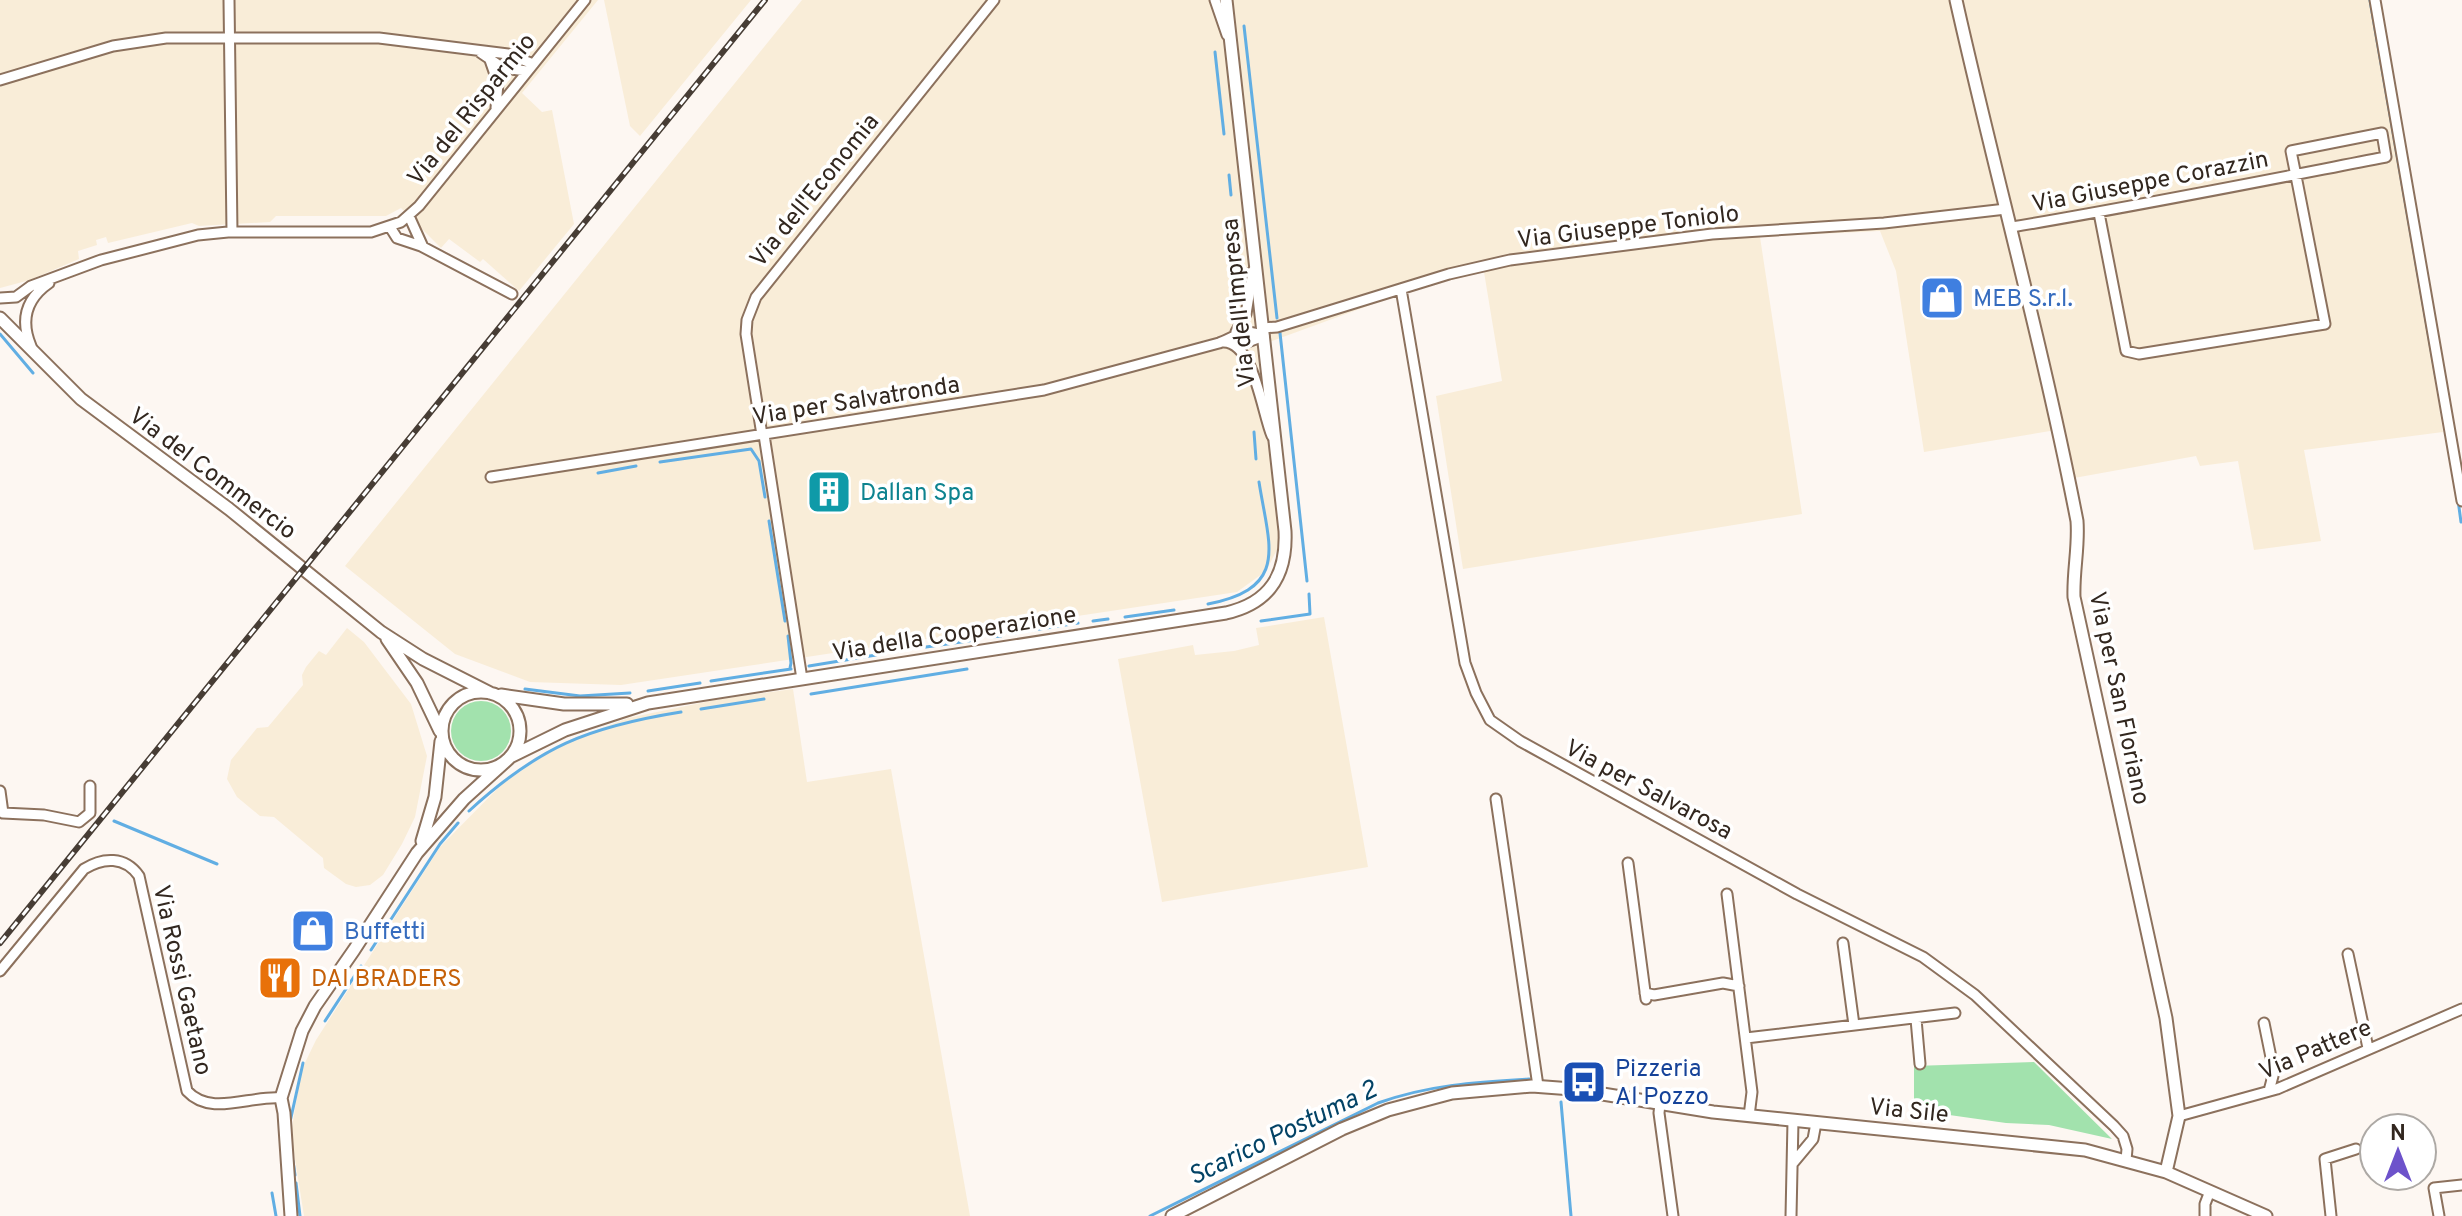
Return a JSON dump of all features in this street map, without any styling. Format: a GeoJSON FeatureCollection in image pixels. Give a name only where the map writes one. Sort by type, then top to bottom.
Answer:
{"type":"FeatureCollection","features":[{"type":"Feature","properties":{"kind":"street"},"geometry":{"type":"LineString","coordinates":[[229,0],[232,232]]}},
{"type":"Feature","properties":{"kind":"street","name":"Via del Risparmio"},"geometry":{"type":"LineString","coordinates":[[409,216],[585,0]]}},
{"type":"Feature","properties":{"kind":"street","name":"Via dell'Economia"},"geometry":{"type":"LineString","coordinates":[[802,679],[746,334],[748,316],[756,297],[994,0]]}},
{"type":"Feature","properties":{"kind":"street"},"geometry":{"type":"LineString","coordinates":[[1215,0],[1231,43]]}},
{"type":"Feature","properties":{"kind":"street","name":"Via dell'Impresa"},"geometry":{"type":"LineString","coordinates":[[1226,0],[1286,548],[1278,576],[1263,596]]}},
{"type":"Feature","properties":{"kind":"street","name":"Via per San Floriano"},"geometry":{"type":"LineString","coordinates":[[1956,0],[1995,170],[2012,227],[2077,521],[2074,597],[2166,1018],[2179,1116],[2166,1172]]}},
{"type":"Feature","properties":{"kind":"street"},"geometry":{"type":"LineString","coordinates":[[2375,0],[2462,501]]}},
{"type":"Feature","properties":{"kind":"street"},"geometry":{"type":"LineString","coordinates":[[0,80],[123,43],[230,37],[363,37],[508,54],[530,67]]}},
{"type":"Feature","properties":{"kind":"street"},"geometry":{"type":"LineString","coordinates":[[474,51],[511,71],[530,67]]}},
{"type":"Feature","properties":{"kind":"street"},"geometry":{"type":"LineString","coordinates":[[489,59],[498,89],[493,114]]}},
{"type":"Feature","properties":{"kind":"street","name":"Via Giuseppe Corazzin"},"geometry":{"type":"LineString","coordinates":[[2012,227],[2099,213],[2386,157],[2382,133],[2291,151],[2296,174]]}},
{"type":"Feature","properties":{"kind":"street"},"geometry":{"type":"LineString","coordinates":[[2099,213],[2126,351],[2139,354],[2325,324],[2296,174]]}},
{"type":"Feature","properties":{"kind":"street","name":"Via Giuseppe Toniolo"},"geometry":{"type":"LineString","coordinates":[[1264,332],[1449,274],[1510,260],[1633,242],[1796,227],[1884,223],[2006,209]]}},
{"type":"Feature","properties":{"kind":"street"},"geometry":{"type":"LineString","coordinates":[[0,298],[14,297],[31,286],[118,255],[198,235],[365,232],[390,227],[409,216],[419,243],[426,249]]}},
{"type":"Feature","properties":{"kind":"street"},"geometry":{"type":"LineString","coordinates":[[390,227],[397,238],[426,249],[512,294]]}},
{"type":"Feature","properties":{"kind":"street"},"geometry":{"type":"LineString","coordinates":[[1256,260],[1245,318],[1229,340],[1250,364],[1275,443]]}},
{"type":"Feature","properties":{"kind":"street"},"geometry":{"type":"LineString","coordinates":[[34,352],[25,330],[26,311],[35,294],[55,278]]}},
{"type":"Feature","properties":{"kind":"street","name":"Via per Salvarosa"},"geometry":{"type":"LineString","coordinates":[[1401,289],[1465,663],[1490,720],[1618,798],[1923,957],[1975,995],[2102,1113],[2123,1136],[2126,1160]]}},
{"type":"Feature","properties":{"kind":"street","name":"Via del Commercio"},"geometry":{"type":"LineString","coordinates":[[0,307],[25,342]]}},
{"type":"Feature","properties":{"kind":"street","name":"Via del Commercio"},"geometry":{"type":"LineString","coordinates":[[0,318],[65,385],[97,412],[229,509],[381,632],[429,662],[492,693]]}},
{"type":"Feature","properties":{"kind":"street","name":"Via per Salvatronda"},"geometry":{"type":"LineString","coordinates":[[491,477],[1058,387],[1229,340],[1248,332],[1264,332]]}},
{"type":"Feature","properties":{"kind":"street","name":"Via della Cooperazione"},"geometry":{"type":"LineString","coordinates":[[492,693],[570,704],[648,703],[1226,613],[1248,606],[1263,596]]}},
{"type":"Feature","properties":{"kind":"street","name":"Via del Commercio"},"geometry":{"type":"LineString","coordinates":[[381,632],[417,683],[442,734]]}},
{"type":"Feature","properties":{"kind":"street"},"geometry":{"type":"LineString","coordinates":[[472,692],[492,693],[511,705],[520,724],[517,745],[507,760],[484,770],[468,768],[449,755],[442,734],[447,710],[458,699],[472,692]]}},
{"type":"Feature","properties":{"kind":"street","name":"Via della Cooperazione"},"geometry":{"type":"LineString","coordinates":[[291,1216],[281,1098],[302,1031],[315,1006],[417,853],[464,799],[507,760],[565,730],[648,703]]}},
{"type":"Feature","properties":{"kind":"street","name":"Via della Cooperazione"},"geometry":{"type":"LineString","coordinates":[[417,853],[435,797],[442,734]]}},
{"type":"Feature","properties":{"kind":"street"},"geometry":{"type":"LineString","coordinates":[[0,791],[1,813],[44,815],[79,822],[90,813],[90,786]]}},
{"type":"Feature","properties":{"kind":"street"},"geometry":{"type":"LineString","coordinates":[[1496,799],[1538,1086]]}},
{"type":"Feature","properties":{"kind":"street","name":"Via Rossi Gaetano"},"geometry":{"type":"LineString","coordinates":[[0,971],[84,869],[96,862],[131,865],[139,876],[187,1091],[202,1103],[212,1105],[267,1097],[281,1098]]}},
{"type":"Feature","properties":{"kind":"street"},"geometry":{"type":"LineString","coordinates":[[1628,863],[1645,996],[1723,983],[1739,986]]}},
{"type":"Feature","properties":{"kind":"street"},"geometry":{"type":"LineString","coordinates":[[1727,894],[1752,1092],[1749,1116]]}},
{"type":"Feature","properties":{"kind":"street"},"geometry":{"type":"LineString","coordinates":[[1843,943],[1854,1025]]}},
{"type":"Feature","properties":{"kind":"street"},"geometry":{"type":"LineString","coordinates":[[2348,954],[2368,1048]]}},
{"type":"Feature","properties":{"kind":"street","name":"Via Pattere"},"geometry":{"type":"LineString","coordinates":[[2179,1116],[2269,1091],[2325,1070],[2368,1048],[2462,1009]]}},
{"type":"Feature","properties":{"kind":"street"},"geometry":{"type":"LineString","coordinates":[[1746,1038],[1955,1013]]}},
{"type":"Feature","properties":{"kind":"street"},"geometry":{"type":"LineString","coordinates":[[1916,1019],[1920,1064]]}},
{"type":"Feature","properties":{"kind":"street"},"geometry":{"type":"LineString","coordinates":[[2264,1023],[2274,1072],[2269,1091]]}},
{"type":"Feature","properties":{"kind":"street","name":"Via Sile"},"geometry":{"type":"LineString","coordinates":[[1172,1216],[1342,1129],[1388,1110],[1461,1092],[1538,1086],[1749,1116],[2044,1145],[2126,1160],[2166,1172],[2266,1216]]}},
{"type":"Feature","properties":{"kind":"street"},"geometry":{"type":"LineString","coordinates":[[1660,1104],[1673,1216]]}},
{"type":"Feature","properties":{"kind":"street"},"geometry":{"type":"LineString","coordinates":[[1791,1216],[1793,1121]]}},
{"type":"Feature","properties":{"kind":"street"},"geometry":{"type":"LineString","coordinates":[[1792,1166],[1811,1142],[1816,1123]]}},
{"type":"Feature","properties":{"kind":"street"},"geometry":{"type":"LineString","coordinates":[[2331,1216],[2325,1159],[2356,1149]]}},
{"type":"Feature","properties":{"kind":"street"},"geometry":{"type":"LineString","coordinates":[[2439,1216],[2434,1188],[2462,1185]]}},
{"type":"Feature","properties":{"kind":"street"},"geometry":{"type":"LineString","coordinates":[[2205,1216],[2210,1191]]}},
{"type":"Feature","properties":{"kind":"shaded area"},"geometry":{"type":"Polygon","coordinates":[[[0,0],[598,0],[522,93],[542,112],[552,110],[574,224],[519,291],[483,259],[480,262],[449,239],[441,248],[401,208],[386,216],[276,216],[270,222],[199,226],[192,223],[108,243],[106,237],[96,240],[97,245],[78,251],[79,259],[30,280],[0,288],[0,0]]]}},
{"type":"Feature","properties":{"kind":"shaded area"},"geometry":{"type":"Polygon","coordinates":[[[604,0],[751,0],[640,136],[630,126],[604,0]]]}},
{"type":"Feature","properties":{"kind":"shaded area"},"geometry":{"type":"Polygon","coordinates":[[[802,0],[2374,0],[2443,432],[2304,450],[2321,541],[2254,550],[2238,461],[2200,466],[2196,456],[2074,478],[2062,429],[1924,452],[1896,271],[1880,231],[1760,237],[1802,514],[1463,569],[1436,396],[1502,381],[1484,272],[1417,288],[1261,345],[1282,540],[1266,571],[1237,592],[621,685],[530,682],[455,654],[345,566],[802,0]]]}},
{"type":"Feature","properties":{"kind":"shaded area"},"geometry":{"type":"Polygon","coordinates":[[[1324,617],[1368,867],[1162,902],[1118,659],[1193,645],[1195,655],[1234,651],[1259,645],[1256,628],[1324,617]]]}},
{"type":"Feature","properties":{"kind":"shaded area"},"geometry":{"type":"Polygon","coordinates":[[[347,628],[364,642],[411,704],[427,756],[415,817],[402,844],[383,875],[370,885],[356,887],[346,884],[324,868],[323,858],[274,817],[260,816],[237,797],[227,779],[231,760],[257,728],[268,727],[303,685],[302,675],[306,667],[319,651],[326,655],[347,628]]]}},
{"type":"Feature","properties":{"kind":"shaded area"},"geometry":{"type":"Polygon","coordinates":[[[793,689],[807,782],[891,769],[970,1216],[304,1216],[291,1134],[301,1071],[316,1040],[440,847],[502,784],[561,744],[628,718],[720,699],[793,689]]]}},
{"type":"Feature","properties":{"kind":"green space"},"geometry":{"type":"Polygon","coordinates":[[[481,701],[502,710],[511,731],[502,752],[481,761],[460,752],[451,731],[460,710],[481,701]]]}},
{"type":"Feature","properties":{"kind":"green space"},"geometry":{"type":"Polygon","coordinates":[[[2034,1062],[2112,1139],[2049,1125],[2006,1123],[1914,1110],[1914,1066],[2034,1062]]]}},
{"type":"Feature","properties":{"kind":"waterway"},"geometry":{"type":"LineString","coordinates":[[2370,0],[2436,378]]}},
{"type":"Feature","properties":{"kind":"waterway"},"geometry":{"type":"LineString","coordinates":[[1244,26],[1277,318]]}},
{"type":"Feature","properties":{"kind":"waterway"},"geometry":{"type":"LineString","coordinates":[[1215,52],[1224,134]]}},
{"type":"Feature","properties":{"kind":"waterway"},"geometry":{"type":"LineString","coordinates":[[1229,175],[1231,195]]}},
{"type":"Feature","properties":{"kind":"waterway"},"geometry":{"type":"LineString","coordinates":[[1235,229],[1241,277]]}},
{"type":"Feature","properties":{"kind":"waterway"},"geometry":{"type":"LineString","coordinates":[[1280,333],[1307,581]]}},
{"type":"Feature","properties":{"kind":"waterway"},"geometry":{"type":"LineString","coordinates":[[0,334],[33,373]]}},
{"type":"Feature","properties":{"kind":"waterway"},"geometry":{"type":"LineString","coordinates":[[1254,432],[1256,459]]}},
{"type":"Feature","properties":{"kind":"waterway"},"geometry":{"type":"LineString","coordinates":[[660,462],[751,449],[759,461],[765,497]]}},
{"type":"Feature","properties":{"kind":"waterway"},"geometry":{"type":"LineString","coordinates":[[598,473],[636,466]]}},
{"type":"Feature","properties":{"kind":"waterway"},"geometry":{"type":"LineString","coordinates":[[1208,604],[1234,597],[1252,587],[1263,575],[1269,545],[1259,482]]}},
{"type":"Feature","properties":{"kind":"waterway"},"geometry":{"type":"LineString","coordinates":[[2458,500],[2461,522]]}},
{"type":"Feature","properties":{"kind":"waterway"},"geometry":{"type":"LineString","coordinates":[[769,521],[785,621]]}},
{"type":"Feature","properties":{"kind":"waterway"},"geometry":{"type":"LineString","coordinates":[[1261,621],[1310,614],[1309,594]]}},
{"type":"Feature","properties":{"kind":"waterway"},"geometry":{"type":"LineString","coordinates":[[1125,617],[1174,610]]}},
{"type":"Feature","properties":{"kind":"waterway"},"geometry":{"type":"LineString","coordinates":[[1093,621],[1108,619]]}},
{"type":"Feature","properties":{"kind":"waterway"},"geometry":{"type":"LineString","coordinates":[[1015,633],[1078,623]]}},
{"type":"Feature","properties":{"kind":"waterway"},"geometry":{"type":"LineString","coordinates":[[788,636],[790,668]]}},
{"type":"Feature","properties":{"kind":"waterway"},"geometry":{"type":"LineString","coordinates":[[991,637],[1001,636]]}},
{"type":"Feature","properties":{"kind":"waterway"},"geometry":{"type":"LineString","coordinates":[[926,647],[975,640]]}},
{"type":"Feature","properties":{"kind":"waterway"},"geometry":{"type":"LineString","coordinates":[[809,666],[876,655]]}},
{"type":"Feature","properties":{"kind":"waterway"},"geometry":{"type":"LineString","coordinates":[[711,681],[791,669]]}},
{"type":"Feature","properties":{"kind":"waterway"},"geometry":{"type":"LineString","coordinates":[[811,694],[967,669]]}},
{"type":"Feature","properties":{"kind":"waterway"},"geometry":{"type":"LineString","coordinates":[[648,691],[700,683]]}},
{"type":"Feature","properties":{"kind":"waterway"},"geometry":{"type":"LineString","coordinates":[[525,689],[580,696],[630,693]]}},
{"type":"Feature","properties":{"kind":"waterway"},"geometry":{"type":"LineString","coordinates":[[701,709],[764,699]]}},
{"type":"Feature","properties":{"kind":"waterway"},"geometry":{"type":"LineString","coordinates":[[469,811],[518,771],[566,743],[618,725],[681,712]]}},
{"type":"Feature","properties":{"kind":"waterway"},"geometry":{"type":"LineString","coordinates":[[114,821],[217,864]]}},
{"type":"Feature","properties":{"kind":"waterway"},"geometry":{"type":"LineString","coordinates":[[371,950],[440,844],[458,823]]}},
{"type":"Feature","properties":{"kind":"waterway"},"geometry":{"type":"LineString","coordinates":[[325,1021],[361,966]]}},
{"type":"Feature","properties":{"kind":"waterway"},"geometry":{"type":"LineString","coordinates":[[290,1122],[303,1063]]}},
{"type":"Feature","properties":{"kind":"waterway","name":"Scarico Postuma 2"},"geometry":{"type":"LineString","coordinates":[[1150,1216],[1378,1103],[1434,1088],[1529,1079]]}},
{"type":"Feature","properties":{"kind":"waterway","name":"Scarico Postuma 2"},"geometry":{"type":"LineString","coordinates":[[1561,1102],[1571,1216]]}},
{"type":"Feature","properties":{"kind":"waterway"},"geometry":{"type":"LineString","coordinates":[[293,1161],[295,1175]]}},
{"type":"Feature","properties":{"kind":"waterway"},"geometry":{"type":"LineString","coordinates":[[296,1183],[300,1216]]}},
{"type":"Feature","properties":{"kind":"waterway","name":"Scarico Postuma 2"},"geometry":{"type":"LineString","coordinates":[[272,1193],[276,1216]]}},
{"type":"Feature","properties":{"kind":"railway"},"geometry":{"type":"LineString","coordinates":[[0,943],[765,0]]}},
{"type":"Feature","properties":{"kind":"place","name":"MEB S.r.l."},"geometry":{"type":"Point","coordinates":[1942,298]}},
{"type":"Feature","properties":{"kind":"place","name":"Dallan Spa"},"geometry":{"type":"Point","coordinates":[829,492]}},
{"type":"Feature","properties":{"kind":"place","name":"Buffetti"},"geometry":{"type":"Point","coordinates":[313,931]}},
{"type":"Feature","properties":{"kind":"place","name":"DAI BRADERS"},"geometry":{"type":"Point","coordinates":[280,978]}},
{"type":"Feature","properties":{"kind":"place","name":"Pizzeria Al Pozzo"},"geometry":{"type":"Point","coordinates":[1584,1082]}}]}
